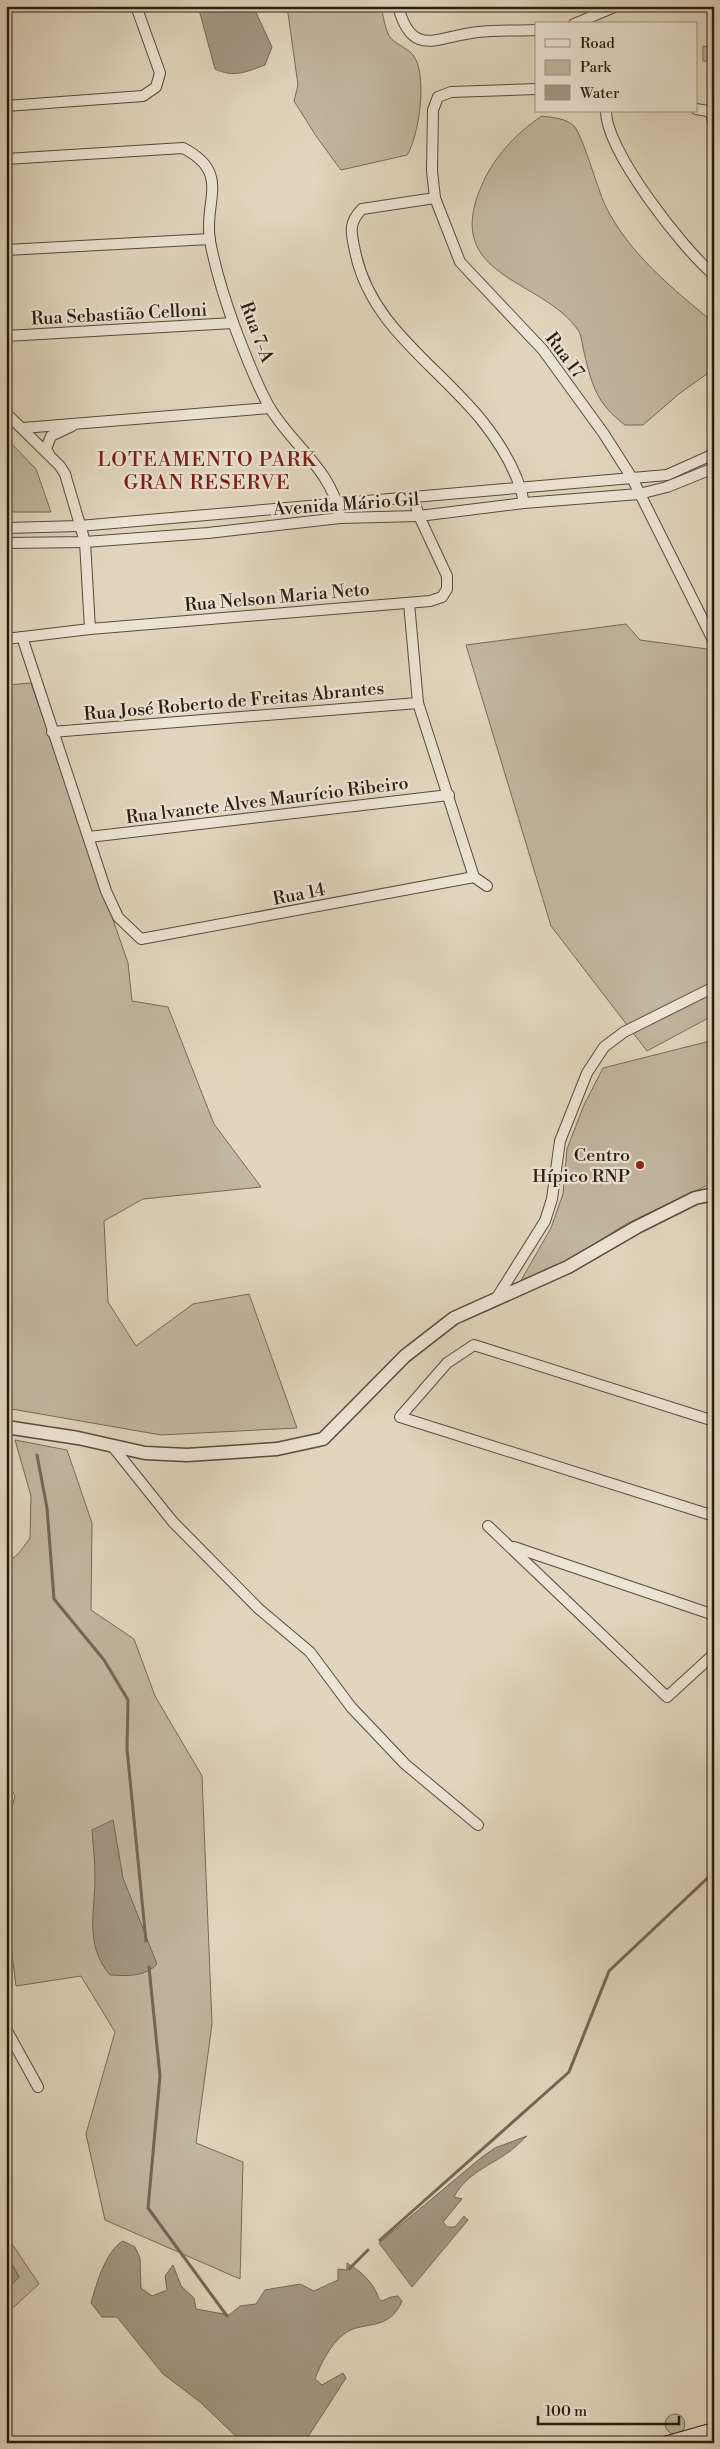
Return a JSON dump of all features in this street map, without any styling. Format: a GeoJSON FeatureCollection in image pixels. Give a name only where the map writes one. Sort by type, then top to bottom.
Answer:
{"type":"FeatureCollection","features":[{"type":"Feature","properties":{"kind":"main road"},"geometry":{"type":"LineString","coordinates":[[668,2443],[714,2430]]}},
{"type":"Feature","properties":{"kind":"street"},"geometry":{"type":"LineString","coordinates":[[6,106],[143,96],[156,87],[160,73],[136,6]]}},
{"type":"Feature","properties":{"kind":"street"},"geometry":{"type":"LineString","coordinates":[[398,6],[406,30],[418,40],[427,42],[478,32],[535,30]]}},
{"type":"Feature","properties":{"kind":"street"},"geometry":{"type":"LineString","coordinates":[[579,22],[617,6]]}},
{"type":"Feature","properties":{"kind":"street","name":"Rua 17"},"geometry":{"type":"LineString","coordinates":[[535,89],[451,92],[438,96],[433,110],[432,172],[435,198],[460,262],[543,350],[604,434],[632,478],[714,642]]}},
{"type":"Feature","properties":{"kind":"street"},"geometry":{"type":"LineString","coordinates":[[698,109],[712,111],[714,124]]}},
{"type":"Feature","properties":{"kind":"street"},"geometry":{"type":"LineString","coordinates":[[606,112],[618,148],[635,178],[682,244],[714,275]]}},
{"type":"Feature","properties":{"kind":"street","name":"Rua 7-A"},"geometry":{"type":"LineString","coordinates":[[6,159],[183,148],[203,160],[208,169],[212,191],[210,239],[233,323],[270,408],[327,480],[338,502],[340,518]]}},
{"type":"Feature","properties":{"kind":"street"},"geometry":{"type":"LineString","coordinates":[[435,198],[362,209],[353,220],[350,229],[359,273],[381,314],[483,422],[500,447],[521,487],[524,503]]}},
{"type":"Feature","properties":{"kind":"street"},"geometry":{"type":"LineString","coordinates":[[6,250],[210,239]]}},
{"type":"Feature","properties":{"kind":"street","name":"Rua Sebastião Celloni"},"geometry":{"type":"LineString","coordinates":[[6,336],[233,323]]}},
{"type":"Feature","properties":{"kind":"street"},"geometry":{"type":"LineString","coordinates":[[23,428],[254,411],[270,408]]}},
{"type":"Feature","properties":{"kind":"street"},"geometry":{"type":"LineString","coordinates":[[6,413],[49,455],[64,474],[85,542],[90,629]]}},
{"type":"Feature","properties":{"kind":"street"},"geometry":{"type":"LineString","coordinates":[[49,455],[46,449],[51,436],[80,423]]}},
{"type":"Feature","properties":{"kind":"street","name":"Avenida Mário Gil"},"geometry":{"type":"LineString","coordinates":[[6,528],[79,526],[338,502],[667,475],[713,461]]}},
{"type":"Feature","properties":{"kind":"street","name":"Avenida Mário Gil"},"geometry":{"type":"LineString","coordinates":[[6,543],[85,542],[208,533],[340,518],[419,516],[524,503],[639,494],[667,487],[713,461]]}},
{"type":"Feature","properties":{"kind":"street","name":"Rua Nelson Maria Neto"},"geometry":{"type":"LineString","coordinates":[[6,639],[90,629],[430,601],[442,597],[447,589],[447,576],[419,516],[413,497]]}},
{"type":"Feature","properties":{"kind":"street"},"geometry":{"type":"LineString","coordinates":[[206,514],[208,533]]}},
{"type":"Feature","properties":{"kind":"street"},"geometry":{"type":"LineString","coordinates":[[409,603],[418,703],[474,877],[487,886]]}},
{"type":"Feature","properties":{"kind":"street"},"geometry":{"type":"LineString","coordinates":[[22,637],[52,732],[89,837]]}},
{"type":"Feature","properties":{"kind":"street","name":"Rua José Roberto de Freitas Abrantes"},"geometry":{"type":"LineString","coordinates":[[52,732],[418,703]]}},
{"type":"Feature","properties":{"kind":"street","name":"Rua lvanete Alves Maurício Ribeiro"},"geometry":{"type":"LineString","coordinates":[[89,837],[449,795]]}},
{"type":"Feature","properties":{"kind":"street","name":"Rua 14"},"geometry":{"type":"LineString","coordinates":[[89,837],[106,891],[118,918],[132,933],[141,939],[474,877]]}},
{"type":"Feature","properties":{"kind":"street"},"geometry":{"type":"LineString","coordinates":[[496,1299],[545,1221],[552,1199],[560,1141],[587,1073],[604,1047],[624,1032],[714,987]]}},
{"type":"Feature","properties":{"kind":"street"},"geometry":{"type":"LineString","coordinates":[[6,1427],[78,1438],[144,1453],[187,1455],[277,1448],[323,1439],[405,1356],[454,1318],[568,1268],[637,1228],[695,1198],[714,1194]]}},
{"type":"Feature","properties":{"kind":"street"},"geometry":{"type":"LineString","coordinates":[[714,1421],[474,1345],[447,1363],[400,1417],[714,1516]]}},
{"type":"Feature","properties":{"kind":"street"},"geometry":{"type":"LineString","coordinates":[[113,1447],[173,1522],[259,1609],[310,1652],[351,1707],[405,1764],[478,1825]]}},
{"type":"Feature","properties":{"kind":"street"},"geometry":{"type":"LineString","coordinates":[[488,1526],[667,1697],[714,1654]]}},
{"type":"Feature","properties":{"kind":"street"},"geometry":{"type":"LineString","coordinates":[[509,1545],[714,1615]]}},
{"type":"Feature","properties":{"kind":"street"},"geometry":{"type":"LineString","coordinates":[[6,2030],[38,2087]]}},
{"type":"Feature","properties":{"kind":"green space"},"geometry":{"type":"Polygon","coordinates":[[[287,6],[381,6],[389,36],[413,55],[419,67],[420,107],[415,135],[407,155],[341,170],[316,136],[294,101],[298,85],[287,6]]]}},
{"type":"Feature","properties":{"kind":"green space"},"geometry":{"type":"Polygon","coordinates":[[[708,6],[714,6],[714,30],[709,31],[708,6]]]}},
{"type":"Feature","properties":{"kind":"green space"},"geometry":{"type":"Polygon","coordinates":[[[703,46],[714,48],[714,62],[703,61],[703,46]]]}},
{"type":"Feature","properties":{"kind":"green space"},"geometry":{"type":"Polygon","coordinates":[[[542,116],[563,120],[574,126],[605,205],[626,239],[653,270],[714,323],[714,369],[680,393],[643,425],[625,425],[608,410],[593,385],[578,330],[562,313],[501,273],[485,259],[475,240],[472,217],[486,176],[514,138],[542,116]]]}},
{"type":"Feature","properties":{"kind":"green space"},"geometry":{"type":"Polygon","coordinates":[[[6,438],[36,469],[51,512],[6,512],[6,438]]]}},
{"type":"Feature","properties":{"kind":"green space"},"geometry":{"type":"Polygon","coordinates":[[[626,624],[640,640],[707,649],[714,661],[714,1015],[647,1051],[551,926],[466,645],[626,624]]]}},
{"type":"Feature","properties":{"kind":"green space"},"geometry":{"type":"Polygon","coordinates":[[[31,683],[128,963],[132,1001],[168,1007],[214,1124],[261,1187],[143,1199],[104,1221],[108,1302],[136,1346],[193,1304],[249,1294],[297,1428],[161,1435],[6,1408],[6,685],[31,683]]]}},
{"type":"Feature","properties":{"kind":"green space","name":"Centro Hípico RNP"},"geometry":{"type":"Polygon","coordinates":[[[714,1040],[714,1182],[626,1224],[558,1267],[519,1284],[551,1228],[563,1194],[567,1149],[584,1105],[603,1068],[714,1040]]]}},
{"type":"Feature","properties":{"kind":"green space"},"geometry":{"type":"Polygon","coordinates":[[[15,1440],[67,1450],[92,1523],[91,1610],[134,1639],[155,1696],[202,1776],[212,2024],[196,2143],[243,2162],[240,2279],[105,2220],[86,2134],[115,2032],[81,1976],[16,1986],[6,1905],[6,1828],[15,1796],[6,1781],[6,1564],[19,1553],[30,1538],[31,1496],[15,1440]]]}},
{"type":"Feature","properties":{"kind":"green space"},"geometry":{"type":"Polygon","coordinates":[[[6,2235],[39,2284],[6,2314],[6,2235]]]}},
{"type":"Feature","properties":{"kind":"green space"},"geometry":{"type":"Polygon","coordinates":[[[675,2414],[682,2417],[685,2424],[682,2431],[675,2434],[668,2431],[665,2424],[668,2417],[675,2414]]]}},
{"type":"Feature","properties":{"kind":"water"},"geometry":{"type":"Polygon","coordinates":[[[198,6],[253,6],[272,47],[265,65],[234,74],[215,69],[198,6]]]}},
{"type":"Feature","properties":{"kind":"water"},"geometry":{"type":"Polygon","coordinates":[[[113,1820],[123,1878],[157,1964],[147,1971],[135,1975],[110,1975],[102,1963],[94,1940],[95,1870],[92,1830],[113,1820]]]}},
{"type":"Feature","properties":{"kind":"water"},"geometry":{"type":"Polygon","coordinates":[[[527,2136],[509,2152],[471,2176],[459,2189],[454,2197],[462,2199],[443,2222],[447,2227],[455,2227],[464,2216],[468,2220],[412,2287],[379,2243],[482,2157],[495,2148],[527,2136]]]}},
{"type":"Feature","properties":{"kind":"water"},"geometry":{"type":"Polygon","coordinates":[[[123,2241],[135,2247],[140,2258],[141,2288],[152,2296],[167,2290],[165,2276],[173,2265],[181,2286],[194,2298],[196,2309],[229,2315],[240,2306],[256,2304],[265,2290],[300,2284],[314,2291],[338,2280],[338,2269],[347,2270],[347,2263],[367,2278],[379,2299],[382,2301],[398,2296],[402,2301],[390,2318],[351,2330],[339,2338],[330,2349],[315,2379],[322,2385],[343,2373],[346,2378],[304,2443],[243,2443],[200,2402],[163,2374],[117,2317],[102,2317],[91,2303],[107,2260],[123,2241]]]}},
{"type":"Feature","properties":{"kind":"water"},"geometry":{"type":"Polygon","coordinates":[[[6,2253],[19,2277],[6,2291],[6,2253]]]}},
{"type":"Feature","properties":{"kind":"waterway"},"geometry":{"type":"LineString","coordinates":[[37,1455],[47,1508],[54,1599],[104,1660],[128,1700],[127,1749],[146,1941]]}},
{"type":"Feature","properties":{"kind":"waterway"},"geometry":{"type":"LineString","coordinates":[[380,2240],[569,2072],[609,1971],[714,1872]]}},
{"type":"Feature","properties":{"kind":"waterway"},"geometry":{"type":"LineString","coordinates":[[149,1967],[160,2076],[148,2208],[227,2316]]}},
{"type":"Feature","properties":{"kind":"waterway"},"geometry":{"type":"LineString","coordinates":[[349,2269],[368,2250]]}},
{"type":"Feature","properties":{"kind":"place","name":"Centro Hípico RNP"},"geometry":{"type":"Point","coordinates":[640,1165]}},
{"type":"Feature","properties":{"kind":"district","name":"LOTEAMENTO PARK GRAN RESERVE"},"geometry":{"type":"Point","coordinates":[207,470]}}]}
